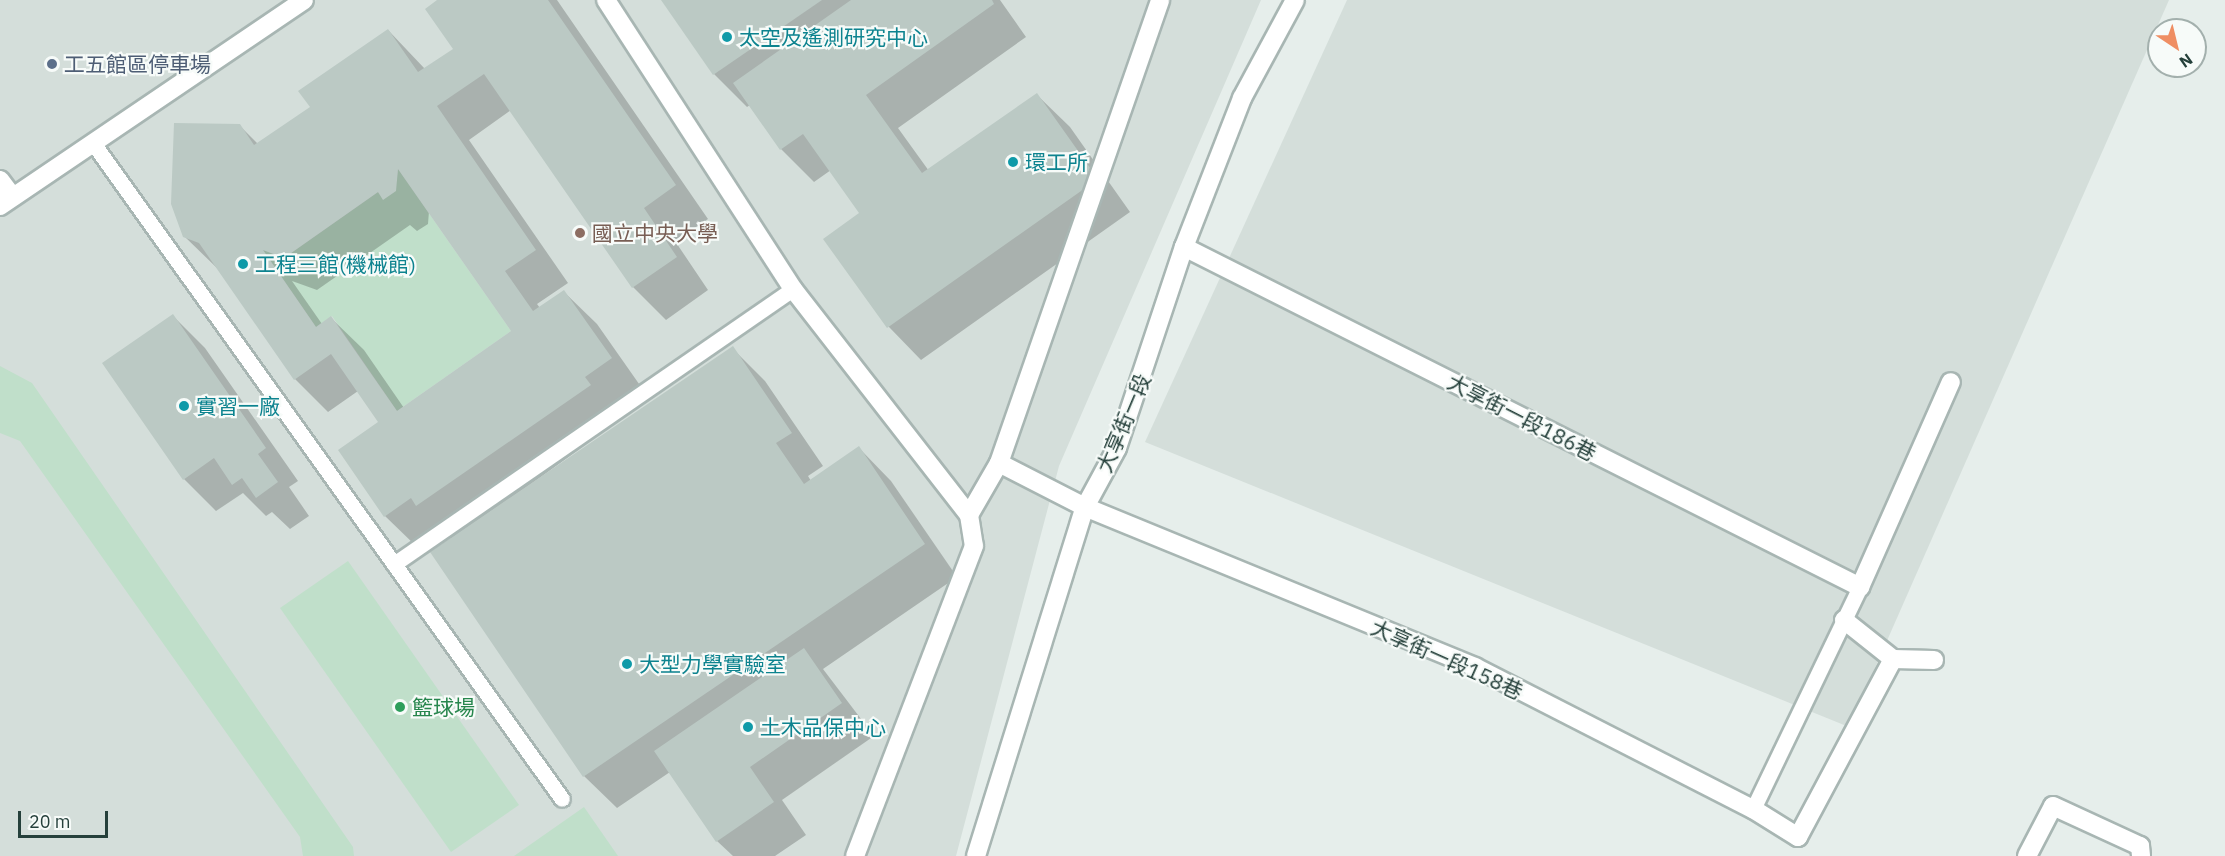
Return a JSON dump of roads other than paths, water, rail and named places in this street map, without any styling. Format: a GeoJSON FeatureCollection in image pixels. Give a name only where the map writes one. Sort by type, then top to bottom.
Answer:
{"type":"FeatureCollection","features":[{"type":"Feature","properties":{"kind":"street"},"geometry":{"type":"LineString","coordinates":[[0,180],[7,201],[304,0]]}},
{"type":"Feature","properties":{"kind":"street"},"geometry":{"type":"LineString","coordinates":[[606,0],[793,289],[969,515],[974,546],[855,856]]}},
{"type":"Feature","properties":{"kind":"street"},"geometry":{"type":"LineString","coordinates":[[969,515],[999,463],[1160,0]]}},
{"type":"Feature","properties":{"kind":"street","name":"大享街一段"},"geometry":{"type":"LineString","coordinates":[[976,856],[1085,507],[1117,448],[1184,247],[1242,98],[1295,0]]}},
{"type":"Feature","properties":{"kind":"street","name":"大享街一段186巷"},"geometry":{"type":"LineString","coordinates":[[1184,247],[1860,587]]}},
{"type":"Feature","properties":{"kind":"street"},"geometry":{"type":"LineString","coordinates":[[1860,587],[1951,382]]}},
{"type":"Feature","properties":{"kind":"street","name":"大享街一段158巷"},"geometry":{"type":"LineString","coordinates":[[999,463],[1085,507],[1475,667],[1753,809],[1798,837],[1893,659]]}},
{"type":"Feature","properties":{"kind":"street"},"geometry":{"type":"LineString","coordinates":[[1844,620],[1893,659],[1934,660]]}},
{"type":"Feature","properties":{"kind":"street"},"geometry":{"type":"LineString","coordinates":[[2027,856],[2053,806],[2140,846],[2140,856]]}},
{"type":"Feature","properties":{"kind":"lane"},"geometry":{"type":"LineString","coordinates":[[93,143],[562,799]]}},
{"type":"Feature","properties":{"kind":"lane"},"geometry":{"type":"LineString","coordinates":[[394,564],[793,289]]}},
{"type":"Feature","properties":{"kind":"lane"},"geometry":{"type":"LineString","coordinates":[[1753,809],[1860,587]]}},
{"type":"Feature","properties":{"kind":"place","name":"太空及遙測研究中心"},"geometry":{"type":"Point","coordinates":[727,37]}},
{"type":"Feature","properties":{"kind":"place","name":"工五館區停車場"},"geometry":{"type":"Point","coordinates":[52,64]}},
{"type":"Feature","properties":{"kind":"place","name":"環工所"},"geometry":{"type":"Point","coordinates":[1013,162]}},
{"type":"Feature","properties":{"kind":"place","name":"國立中央大學"},"geometry":{"type":"Point","coordinates":[580,233]}},
{"type":"Feature","properties":{"kind":"place","name":"工程三館(機械館)"},"geometry":{"type":"Point","coordinates":[243,264]}},
{"type":"Feature","properties":{"kind":"place","name":"實習一廠"},"geometry":{"type":"Point","coordinates":[184,406]}},
{"type":"Feature","properties":{"kind":"place","name":"大型力學實驗室"},"geometry":{"type":"Point","coordinates":[627,664]}},
{"type":"Feature","properties":{"kind":"place","name":"籃球場"},"geometry":{"type":"Point","coordinates":[400,707]}},
{"type":"Feature","properties":{"kind":"place","name":"土木品保中心"},"geometry":{"type":"Point","coordinates":[748,727]}}]}
